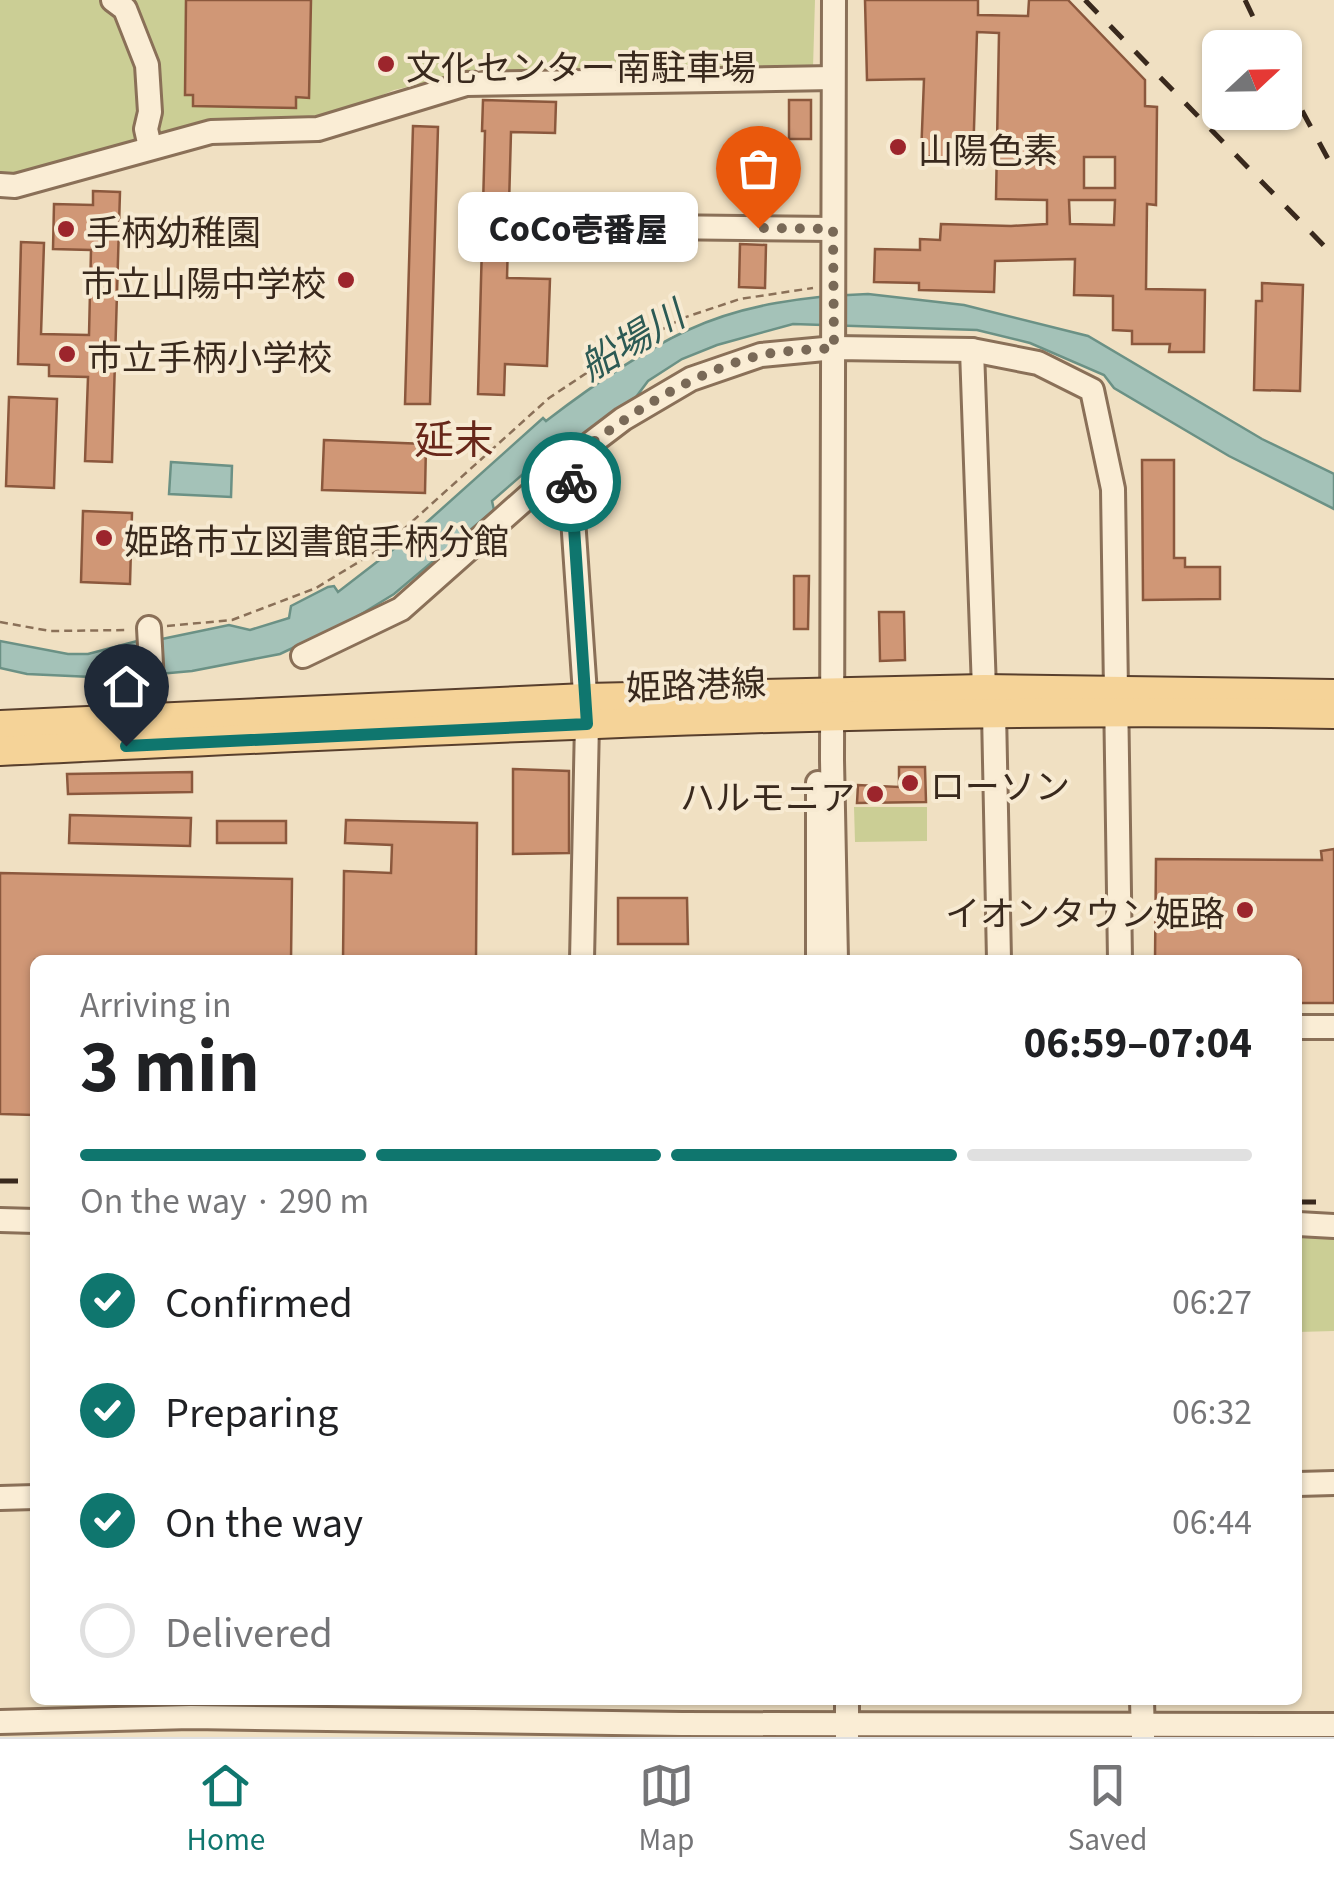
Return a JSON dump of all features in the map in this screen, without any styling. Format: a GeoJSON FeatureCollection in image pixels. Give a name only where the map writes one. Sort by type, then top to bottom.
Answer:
{"type":"FeatureCollection","features":[{"type":"Feature","properties":{"kind":"main road","name":"姫路港線"},"geometry":{"type":"LineString","coordinates":[[0,725],[1334,694]]}},
{"type":"Feature","properties":{"kind":"main road","name":"姫路港線"},"geometry":{"type":"LineString","coordinates":[[1118,699],[1334,714]]}},
{"type":"Feature","properties":{"kind":"main road","name":"姫路港線"},"geometry":{"type":"LineString","coordinates":[[0,751],[586,710]]}},
{"type":"Feature","properties":{"kind":"street"},"geometry":{"type":"LineString","coordinates":[[113,0],[125,8],[147,65],[150,112],[146,129],[150,148]]}},
{"type":"Feature","properties":{"kind":"street"},"geometry":{"type":"LineString","coordinates":[[834,0],[832,760],[836,955]]}},
{"type":"Feature","properties":{"kind":"street"},"geometry":{"type":"LineString","coordinates":[[0,185],[15,186],[211,132],[318,129],[466,84],[833,78]]}},
{"type":"Feature","properties":{"kind":"street"},"geometry":{"type":"LineString","coordinates":[[570,226],[833,229]]}},
{"type":"Feature","properties":{"kind":"street"},"geometry":{"type":"LineString","coordinates":[[303,656],[401,609],[569,460],[622,419],[691,379],[760,355],[834,348],[972,350],[1038,363],[1092,390],[1113,490],[1120,955]]}},
{"type":"Feature","properties":{"kind":"street"},"geometry":{"type":"LineString","coordinates":[[972,350],[999,955]]}},
{"type":"Feature","properties":{"kind":"street"},"geometry":{"type":"LineString","coordinates":[[569,460],[586,710],[582,955]]}},
{"type":"Feature","properties":{"kind":"street"},"geometry":{"type":"LineString","coordinates":[[149,628],[154,719]]}},
{"type":"Feature","properties":{"kind":"street"},"geometry":{"type":"LineString","coordinates":[[818,955],[818,776],[832,760]]}},
{"type":"Feature","properties":{"kind":"street"},"geometry":{"type":"LineString","coordinates":[[832,760],[846,775],[850,955]]}},
{"type":"Feature","properties":{"kind":"street"},"geometry":{"type":"LineString","coordinates":[[1302,1027],[1334,1027]]}},
{"type":"Feature","properties":{"kind":"street"},"geometry":{"type":"LineString","coordinates":[[0,1220],[30,1220]]}},
{"type":"Feature","properties":{"kind":"street"},"geometry":{"type":"LineString","coordinates":[[1302,1224],[1334,1226]]}},
{"type":"Feature","properties":{"kind":"street"},"geometry":{"type":"LineString","coordinates":[[1302,1484],[1334,1483]]}},
{"type":"Feature","properties":{"kind":"street"},"geometry":{"type":"LineString","coordinates":[[0,1498],[30,1497]]}},
{"type":"Feature","properties":{"kind":"street"},"geometry":{"type":"LineString","coordinates":[[681,1705],[682,1731]]}},
{"type":"Feature","properties":{"kind":"street"},"geometry":{"type":"LineString","coordinates":[[847,1705],[847,1731]]}},
{"type":"Feature","properties":{"kind":"street"},"geometry":{"type":"LineString","coordinates":[[1142,1705],[1143,1731]]}},
{"type":"Feature","properties":{"kind":"street"},"geometry":{"type":"LineString","coordinates":[[1270,1705],[1270,1725]]}},
{"type":"Feature","properties":{"kind":"street"},"geometry":{"type":"LineString","coordinates":[[0,1722],[191,1718],[682,1731],[1143,1731],[1334,1725]]}},
{"type":"Feature","properties":{"kind":"path"},"geometry":{"type":"LineString","coordinates":[[0,622],[50,631],[104,632],[232,620],[316,588],[385,546],[549,398],[603,362],[683,318],[725,304],[834,285]]}},
{"type":"Feature","properties":{"kind":"green space"},"geometry":{"type":"Polygon","coordinates":[[[0,0],[815,0],[813,68],[606,63],[606,72],[452,77],[394,90],[338,114],[17,178],[0,177],[0,0]]]}},
{"type":"Feature","properties":{"kind":"green space"},"geometry":{"type":"Polygon","coordinates":[[[854,807],[927,807],[927,841],[855,842],[854,807]]]}},
{"type":"Feature","properties":{"kind":"green space"},"geometry":{"type":"Polygon","coordinates":[[[1302,1234],[1334,1238],[1334,1331],[1302,1332],[1302,1234]]]}},
{"type":"Feature","properties":{"kind":"water","name":"船場川"},"geometry":{"type":"Polygon","coordinates":[[[868,294],[964,305],[1088,336],[1262,439],[1334,474],[1334,509],[1229,456],[1114,388],[1104,375],[1030,343],[977,330],[793,324],[682,359],[648,381],[636,397],[558,452],[539,460],[492,501],[494,510],[394,594],[350,621],[280,654],[192,671],[114,678],[27,674],[0,668],[0,641],[88,654],[156,636],[157,640],[229,625],[250,630],[289,618],[291,606],[328,587],[334,586],[338,592],[417,531],[543,418],[546,421],[651,349],[709,321],[753,308],[799,299],[868,294]]]}},
{"type":"Feature","properties":{"kind":"water"},"geometry":{"type":"Polygon","coordinates":[[[171,462],[232,466],[231,497],[169,494],[171,462]]]}},
{"type":"Feature","properties":{"kind":"building"},"geometry":{"type":"Polygon","coordinates":[[[186,0],[311,0],[309,98],[296,97],[296,108],[193,106],[193,95],[185,95],[186,0]]]}},
{"type":"Feature","properties":{"kind":"building"},"geometry":{"type":"Polygon","coordinates":[[[865,0],[978,0],[978,15],[1028,16],[1029,0],[1068,0],[1145,80],[1145,106],[1157,107],[1156,205],[1147,204],[1146,289],[1205,290],[1204,352],[1169,352],[1170,344],[1132,344],[1132,331],[1113,330],[1113,296],[1074,295],[1075,259],[995,261],[994,292],[919,290],[919,283],[874,282],[875,249],[920,250],[920,239],[940,240],[941,224],[1047,224],[1047,200],[996,199],[999,33],[977,32],[973,160],[921,156],[924,79],[867,80],[865,0]],[[1084,157],[1084,188],[1115,188],[1115,157],[1084,157]],[[1069,200],[1070,224],[1114,225],[1115,200],[1069,200]]]}},
{"type":"Feature","properties":{"kind":"building"},"geometry":{"type":"Polygon","coordinates":[[[483,100],[556,102],[555,133],[511,132],[507,278],[550,279],[547,366],[505,364],[504,395],[478,394],[483,100]]]}},
{"type":"Feature","properties":{"kind":"building"},"geometry":{"type":"Polygon","coordinates":[[[789,100],[811,100],[811,139],[789,139],[789,100]]]}},
{"type":"Feature","properties":{"kind":"building"},"geometry":{"type":"Polygon","coordinates":[[[413,126],[438,127],[430,404],[405,404],[413,126]]]}},
{"type":"Feature","properties":{"kind":"building"},"geometry":{"type":"Polygon","coordinates":[[[93,191],[120,192],[112,462],[85,461],[88,377],[49,376],[49,365],[18,364],[21,242],[44,243],[41,334],[89,335],[91,250],[53,249],[54,204],[93,205],[93,191]]]}},
{"type":"Feature","properties":{"kind":"building"},"geometry":{"type":"Polygon","coordinates":[[[740,244],[766,245],[765,288],[739,287],[740,244]]]}},
{"type":"Feature","properties":{"kind":"building"},"geometry":{"type":"Polygon","coordinates":[[[1262,283],[1303,285],[1300,391],[1254,390],[1256,301],[1262,301],[1262,283]]]}},
{"type":"Feature","properties":{"kind":"building"},"geometry":{"type":"Polygon","coordinates":[[[9,397],[57,399],[54,488],[6,486],[9,397]]]}},
{"type":"Feature","properties":{"kind":"building"},"geometry":{"type":"Polygon","coordinates":[[[324,440],[426,444],[425,493],[322,490],[324,440]]]}},
{"type":"Feature","properties":{"kind":"building"},"geometry":{"type":"Polygon","coordinates":[[[1142,460],[1174,460],[1174,558],[1185,558],[1185,567],[1220,567],[1220,599],[1143,600],[1142,460]]]}},
{"type":"Feature","properties":{"kind":"building"},"geometry":{"type":"Polygon","coordinates":[[[83,511],[132,513],[130,584],[81,582],[83,511]]]}},
{"type":"Feature","properties":{"kind":"building"},"geometry":{"type":"Polygon","coordinates":[[[794,576],[809,576],[808,629],[794,629],[794,576]]]}},
{"type":"Feature","properties":{"kind":"building"},"geometry":{"type":"Polygon","coordinates":[[[879,612],[904,612],[905,660],[880,661],[879,612]]]}},
{"type":"Feature","properties":{"kind":"building"},"geometry":{"type":"Polygon","coordinates":[[[899,767],[925,767],[926,802],[857,803],[858,785],[899,787],[899,767]]]}},
{"type":"Feature","properties":{"kind":"building"},"geometry":{"type":"Polygon","coordinates":[[[513,769],[569,771],[569,853],[513,854],[513,769]]]}},
{"type":"Feature","properties":{"kind":"building"},"geometry":{"type":"Polygon","coordinates":[[[192,772],[192,792],[68,794],[67,774],[192,772]]]}},
{"type":"Feature","properties":{"kind":"building"},"geometry":{"type":"Polygon","coordinates":[[[70,815],[191,818],[190,846],[69,843],[70,815]]]}},
{"type":"Feature","properties":{"kind":"building"},"geometry":{"type":"Polygon","coordinates":[[[346,820],[477,823],[476,955],[343,955],[344,871],[391,873],[392,845],[345,843],[346,820]]]}},
{"type":"Feature","properties":{"kind":"building"},"geometry":{"type":"Polygon","coordinates":[[[217,821],[286,821],[286,843],[217,843],[217,821]]]}},
{"type":"Feature","properties":{"kind":"building","name":"イオンタウン姫路"},"geometry":{"type":"Polygon","coordinates":[[[1334,849],[1334,1003],[1302,1003],[1302,955],[1155,955],[1156,859],[1322,860],[1321,851],[1334,849]]]}},
{"type":"Feature","properties":{"kind":"building"},"geometry":{"type":"Polygon","coordinates":[[[0,873],[292,879],[291,955],[30,955],[30,1115],[0,1114],[0,873]]]}},
{"type":"Feature","properties":{"kind":"building"},"geometry":{"type":"Polygon","coordinates":[[[618,898],[687,898],[688,944],[618,944],[618,898]]]}},
{"type":"Feature","properties":{"kind":"railway"},"geometry":{"type":"LineString","coordinates":[[1085,0],[1334,256]]}},
{"type":"Feature","properties":{"kind":"railway"},"geometry":{"type":"LineString","coordinates":[[1245,0],[1259,30]]}},
{"type":"Feature","properties":{"kind":"railway"},"geometry":{"type":"LineString","coordinates":[[1302,111],[1334,170]]}},
{"type":"Feature","properties":{"kind":"railway"},"geometry":{"type":"LineString","coordinates":[[0,1181],[30,1181]]}},
{"type":"Feature","properties":{"kind":"railway"},"geometry":{"type":"LineString","coordinates":[[1302,1202],[1334,1202]]}},
{"type":"Feature","properties":{"kind":"way so far"},"geometry":{"type":"LineString","coordinates":[[571,482],[569,460],[622,419],[691,379],[760,355],[834,348],[833,229],[758,228]]}},
{"type":"Feature","properties":{"kind":"place","name":"文化センター南駐車場"},"geometry":{"type":"Point","coordinates":[386,64]}},
{"type":"Feature","properties":{"kind":"place","name":"山陽色素"},"geometry":{"type":"Point","coordinates":[898,147]}},
{"type":"Feature","properties":{"kind":"place","name":"CoCo壱番屋"},"geometry":{"type":"Point","coordinates":[758,228]}},
{"type":"Feature","properties":{"kind":"place","name":"手柄幼稚園"},"geometry":{"type":"Point","coordinates":[66,229]}},
{"type":"Feature","properties":{"kind":"place","name":"市立山陽中学校"},"geometry":{"type":"Point","coordinates":[346,280]}},
{"type":"Feature","properties":{"kind":"place","name":"市立手柄小学校"},"geometry":{"type":"Point","coordinates":[67,354]}},
{"type":"Feature","properties":{"kind":"place","name":"姫路市立図書館手柄分館"},"geometry":{"type":"Point","coordinates":[104,538]}},
{"type":"Feature","properties":{"kind":"place","name":"ローソン"},"geometry":{"type":"Point","coordinates":[910,783]}},
{"type":"Feature","properties":{"kind":"place","name":"ハルモニア"},"geometry":{"type":"Point","coordinates":[875,794]}},
{"type":"Feature","properties":{"kind":"place","name":"イオンタウン姫路"},"geometry":{"type":"Point","coordinates":[1245,910]}},
{"type":"Feature","properties":{"kind":"district","name":"延末"},"geometry":{"type":"Point","coordinates":[454,437]}},
{"type":"Feature","properties":{"kind":"route"},"geometry":{"type":"LineString","coordinates":[[126,746],[587,724],[571,482]]}}]}
